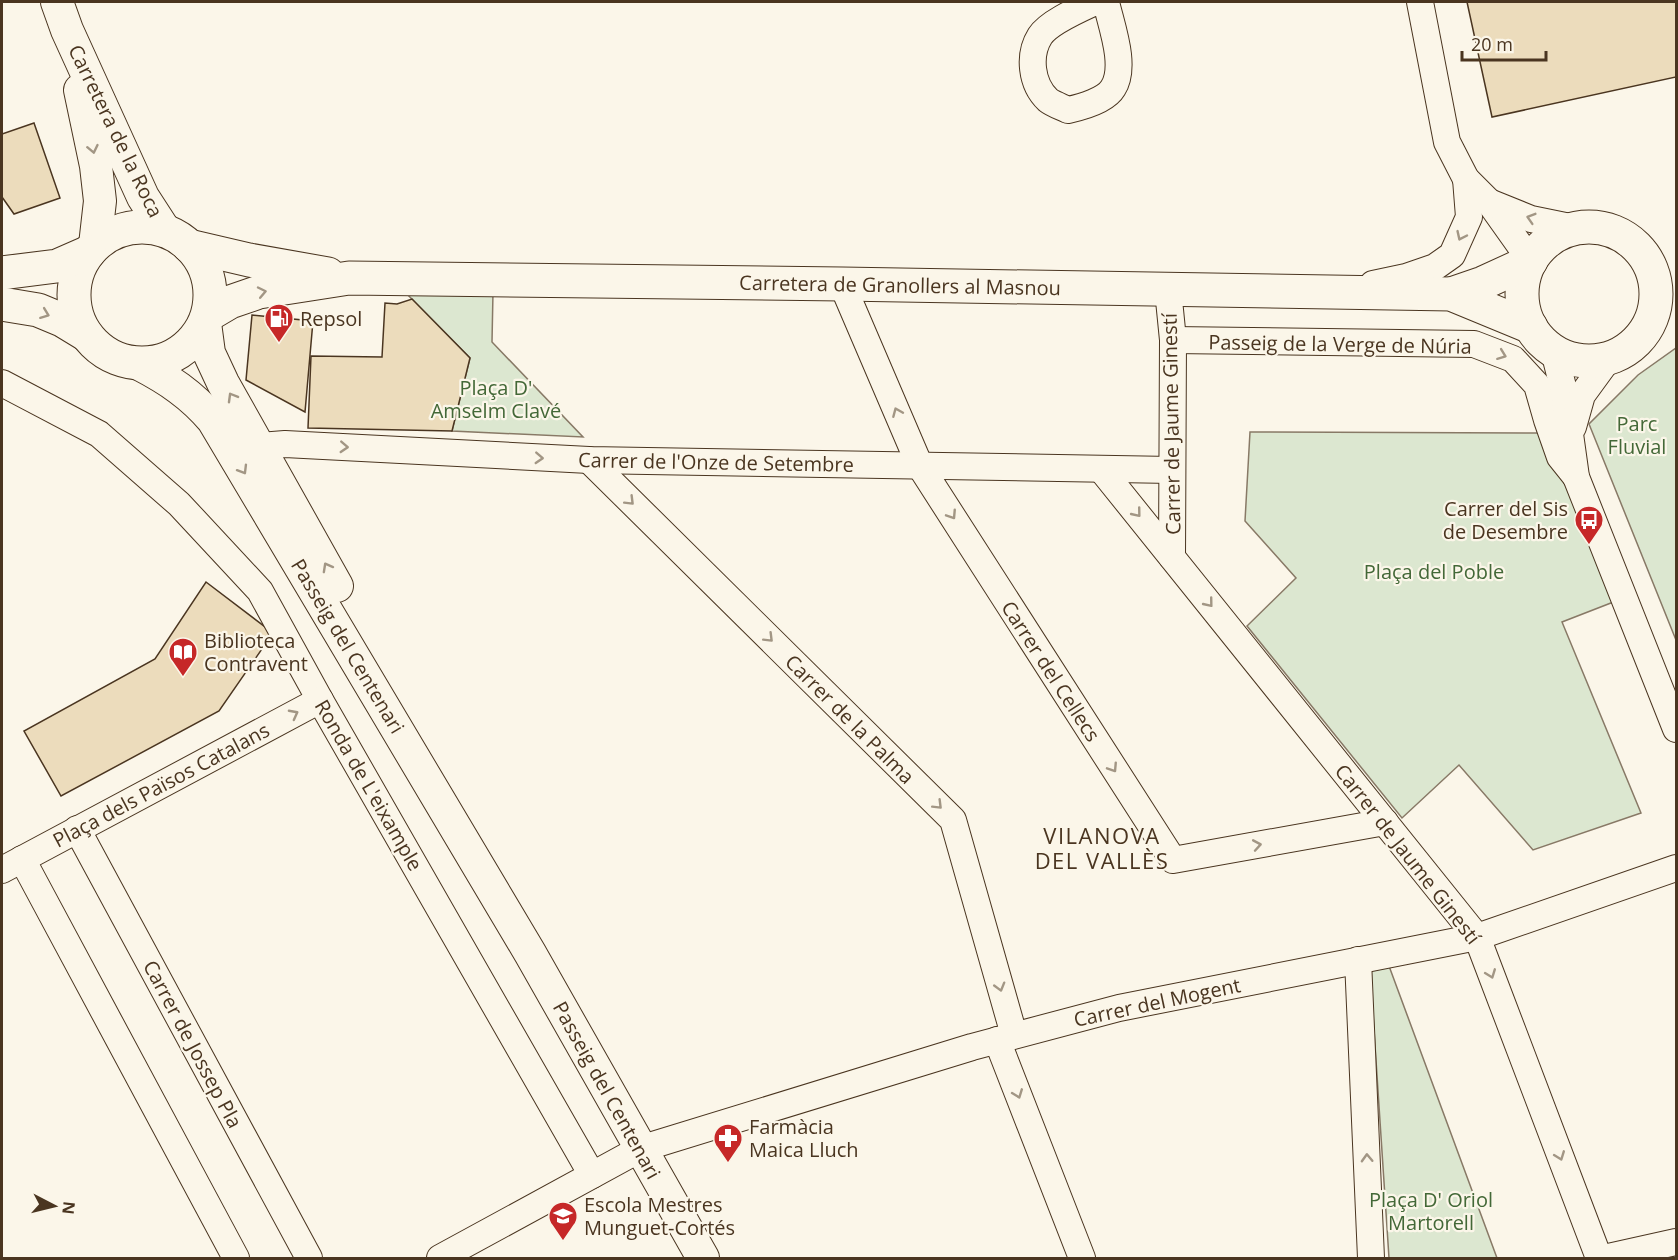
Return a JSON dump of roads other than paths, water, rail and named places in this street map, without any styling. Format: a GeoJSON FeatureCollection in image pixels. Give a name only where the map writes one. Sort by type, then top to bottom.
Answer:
{"type":"FeatureCollection","features":[{"type":"Feature","properties":{"kind":"main road"},"geometry":{"type":"LineString","coordinates":[[2,273],[57,266],[92,249],[110,234],[137,227],[177,238],[205,269],[210,281],[212,296],[206,319],[196,337],[184,349],[170,357],[139,364],[109,355],[86,334],[62,320],[38,310],[2,304]]}},
{"type":"Feature","properties":{"kind":"main road"},"geometry":{"type":"LineString","coordinates":[[1598,227],[1619,233],[1663,269],[1654,276],[1656,299],[1650,321],[1643,333],[1629,348],[1609,358],[1587,361],[1564,356],[1554,351],[1531,327],[1526,316],[1522,294],[1526,271],[1531,261],[1545,243],[1564,231],[1575,228],[1598,227]]}},
{"type":"Feature","properties":{"kind":"main road","name":"Carretera de Granollers al Masnou"},"geometry":{"type":"LineString","coordinates":[[177,238],[249,260],[349,278]]}},
{"type":"Feature","properties":{"kind":"main road"},"geometry":{"type":"LineString","coordinates":[[86,334],[74,305],[74,286],[79,268],[92,249]]}},
{"type":"Feature","properties":{"kind":"main road","name":"Carretera de Granollers al Masnou"},"geometry":{"type":"LineString","coordinates":[[206,319],[230,302],[259,292],[349,278],[1451,294],[1483,283],[1531,261]]}},
{"type":"Feature","properties":{"kind":"main road","name":"Carretera de Granollers al Masnou"},"geometry":{"type":"LineString","coordinates":[[1451,294],[1531,327]]}},
{"type":"Feature","properties":{"kind":"main road"},"geometry":{"type":"LineString","coordinates":[[1643,333],[1677,319]]}},
{"type":"Feature","properties":{"kind":"street"},"geometry":{"type":"LineString","coordinates":[[1095,2],[1073,12],[1041,35],[1033,56],[1035,84],[1049,100],[1068,110],[1090,104],[1113,88],[1120,65],[1106,2]]}},
{"type":"Feature","properties":{"kind":"street"},"geometry":{"type":"LineString","coordinates":[[1420,2],[1447,142],[1466,179],[1489,201],[1531,261]]}},
{"type":"Feature","properties":{"kind":"street","name":"Carretera de la Roca"},"geometry":{"type":"LineString","coordinates":[[62,16],[143,197],[177,238]]}},
{"type":"Feature","properties":{"kind":"street","name":"Carretera de la Roca"},"geometry":{"type":"LineString","coordinates":[[62,16],[96,166],[100,201],[92,249]]}},
{"type":"Feature","properties":{"kind":"street"},"geometry":{"type":"LineString","coordinates":[[1337,291],[1406,277],[1435,267],[1452,255],[1469,217],[1466,179]]}},
{"type":"Feature","properties":{"kind":"street"},"geometry":{"type":"LineString","coordinates":[[1489,201],[1531,219],[1575,228]]}},
{"type":"Feature","properties":{"kind":"street","name":"Carrer del Cellecs"},"geometry":{"type":"LineString","coordinates":[[842,284],[920,466],[1173,860],[1385,822]]}},
{"type":"Feature","properties":{"kind":"street","name":"Carrer de Jaume Ginestí"},"geometry":{"type":"LineString","coordinates":[[1168,290],[1173,340],[1172,557]]}},
{"type":"Feature","properties":{"kind":"street","name":"Passeig del Centenari"},"geometry":{"type":"LineString","coordinates":[[206,319],[209,353],[224,383],[466,819],[530,953]]}},
{"type":"Feature","properties":{"kind":"street","name":"Passeig de la Verge de Núria"},"geometry":{"type":"LineString","coordinates":[[1173,340],[1474,344],[1514,359],[1538,385],[1560,457],[1576,477]]}},
{"type":"Feature","properties":{"kind":"street"},"geometry":{"type":"LineString","coordinates":[[1554,351],[1564,391],[1576,477],[1677,729]]}},
{"type":"Feature","properties":{"kind":"street"},"geometry":{"type":"LineString","coordinates":[[1571,433],[1582,395],[1609,358]]}},
{"type":"Feature","properties":{"kind":"street","name":"Passeig del Centenari"},"geometry":{"type":"LineString","coordinates":[[139,364],[174,383],[198,402],[213,420],[530,953],[703,1258]]}},
{"type":"Feature","properties":{"kind":"street","name":"Ronda de L'eixample"},"geometry":{"type":"LineString","coordinates":[[2,383],[99,434],[179,504],[260,591],[592,1175]]}},
{"type":"Feature","properties":{"kind":"street","name":"Carrer de l'Onze de Setembre"},"geometry":{"type":"LineString","coordinates":[[260,446],[285,444],[589,460],[1172,470]]}},
{"type":"Feature","properties":{"kind":"street","name":"Carrer de la Palma"},"geometry":{"type":"LineString","coordinates":[[589,460],[953,820],[1005,1038],[1082,1258]]}},
{"type":"Feature","properties":{"kind":"street","name":"Carrer de Jaume Ginestí"},"geometry":{"type":"LineString","coordinates":[[1101,469],[1477,937],[1599,1258]]}},
{"type":"Feature","properties":{"kind":"street","name":"Plaça dels Països Catalans"},"geometry":{"type":"LineString","coordinates":[[12,864],[320,700]]}},
{"type":"Feature","properties":{"kind":"street","name":"Carrer de Jossep Pla"},"geometry":{"type":"LineString","coordinates":[[77,829],[309,1258]]}},
{"type":"Feature","properties":{"kind":"street"},"geometry":{"type":"LineString","coordinates":[[12,864],[236,1258]]}},
{"type":"Feature","properties":{"kind":"street","name":"Carrer del Mogent"},"geometry":{"type":"LineString","coordinates":[[440,1258],[640,1149],[1005,1038],[1119,1008],[1477,937],[1677,868]]}},
{"type":"Feature","properties":{"kind":"street"},"geometry":{"type":"LineString","coordinates":[[1358,960],[1371,1258]]}},
{"type":"Feature","properties":{"kind":"street"},"geometry":{"type":"LineString","coordinates":[[1604,1258],[1677,1242]]}},
{"type":"Feature","properties":{"kind":"place","name":"Repsol"},"geometry":{"type":"Point","coordinates":[279,344]}},
{"type":"Feature","properties":{"kind":"place","name":"Carrer del Sis de Desembre"},"geometry":{"type":"Point","coordinates":[1589,546]}},
{"type":"Feature","properties":{"kind":"place","name":"Biblioteca Contravent"},"geometry":{"type":"Point","coordinates":[183,678]}},
{"type":"Feature","properties":{"kind":"place","name":"Farmàcia Maica Lluch"},"geometry":{"type":"Point","coordinates":[728,1164]}},
{"type":"Feature","properties":{"kind":"place","name":"Escola Mestres Munguet-Cortés"},"geometry":{"type":"Point","coordinates":[563,1242]}},
{"type":"Feature","properties":{"kind":"district","name":"VILANOVA DEL VALLÈS"},"geometry":{"type":"Point","coordinates":[1102,848]}},
{"type":"Feature","properties":{"kind":"park label","name":"Plaça D' Amselm Clavé"},"geometry":{"type":"Point","coordinates":[496,398]}},
{"type":"Feature","properties":{"kind":"park label","name":"Parc Fluvial"},"geometry":{"type":"Point","coordinates":[1637,434]}},
{"type":"Feature","properties":{"kind":"park label","name":"Plaça del Poble"},"geometry":{"type":"Point","coordinates":[1434,571]}},
{"type":"Feature","properties":{"kind":"park label","name":"Plaça D' Oriol Martorell"},"geometry":{"type":"Point","coordinates":[1431,1210]}}]}
